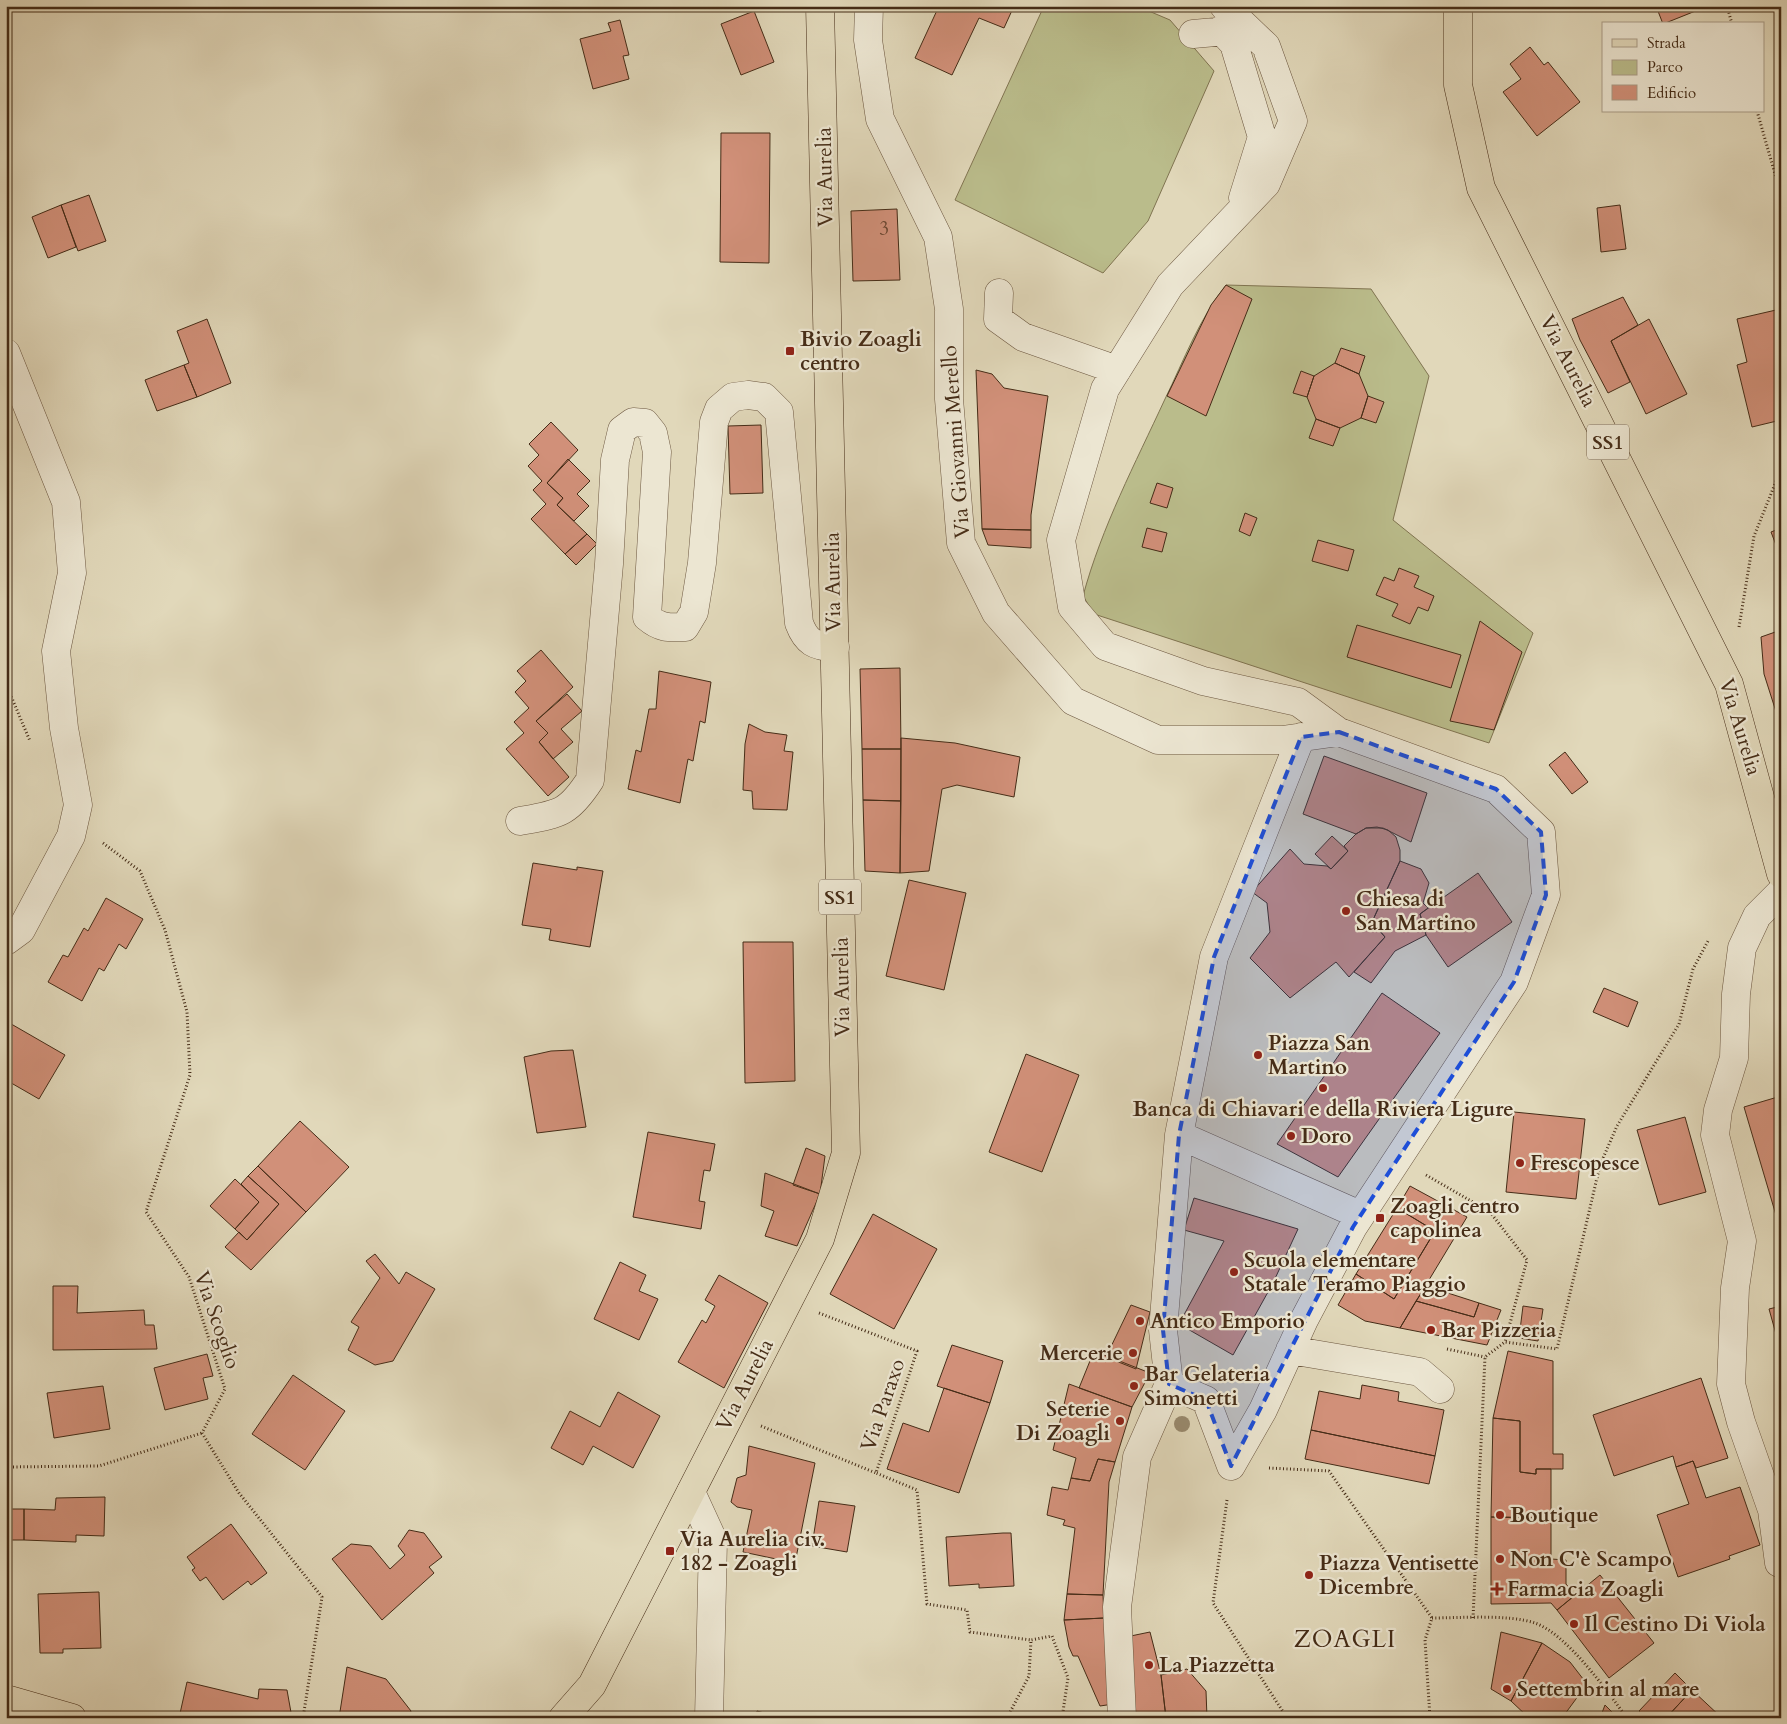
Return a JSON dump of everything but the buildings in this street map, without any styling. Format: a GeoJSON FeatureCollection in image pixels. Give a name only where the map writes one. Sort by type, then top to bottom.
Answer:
{"type":"FeatureCollection","features":[{"type":"Feature","properties":{"kind":"main road","name":"Via Aurelia"},"geometry":{"type":"LineString","coordinates":[[562,1718],[592,1686],[820,1239],[846,1153],[820,6]]}},
{"type":"Feature","properties":{"kind":"main road","name":"Via Aurelia"},"geometry":{"type":"LineString","coordinates":[[1458,6],[1458,85],[1481,188],[1729,684],[1781,874]]}},
{"type":"Feature","properties":{"kind":"main road"},"geometry":{"type":"LineString","coordinates":[[6,1699],[72,1718]]}},
{"type":"Feature","properties":{"kind":"street","name":"Via Giovanni Merello"},"geometry":{"type":"LineString","coordinates":[[869,6],[868,40],[880,118],[938,237],[949,309],[949,399],[962,543],[996,613],[1073,701],[1158,740],[1282,740],[1339,732]]}},
{"type":"Feature","properties":{"kind":"street"},"geometry":{"type":"LineString","coordinates":[[1222,18],[1249,30],[1266,46],[1293,121],[1266,184],[1170,285],[1105,389],[1061,540],[1072,606],[1105,646],[1203,681],[1298,702],[1339,732],[1496,788],[1541,832],[1546,895],[1514,982],[1360,1215],[1290,1350],[1263,1410],[1231,1466]]}},
{"type":"Feature","properties":{"kind":"street"},"geometry":{"type":"LineString","coordinates":[[1193,34],[1222,18]]}},
{"type":"Feature","properties":{"kind":"street"},"geometry":{"type":"LineString","coordinates":[[1222,18],[1234,44],[1262,137],[1238,214]]}},
{"type":"Feature","properties":{"kind":"street"},"geometry":{"type":"LineString","coordinates":[[999,293],[998,319],[1023,337],[1117,370]]}},
{"type":"Feature","properties":{"kind":"street"},"geometry":{"type":"LineString","coordinates":[[6,353],[66,502],[72,573],[56,652],[64,728],[78,805],[71,836],[21,930],[6,941]]}},
{"type":"Feature","properties":{"kind":"street"},"geometry":{"type":"LineString","coordinates":[[520,821],[554,815],[576,801],[590,780],[609,564],[615,460],[622,430],[633,422],[645,423],[653,433],[657,452],[647,617],[657,625],[667,628],[685,627],[694,612],[702,563],[714,422],[719,408],[733,398],[748,395],[764,397],[778,412],[798,624],[804,638],[819,647],[835,647]]}},
{"type":"Feature","properties":{"kind":"street"},"geometry":{"type":"LineString","coordinates":[[1122,1718],[1116,1607],[1137,1457],[1169,1384],[1163,1330],[1179,1135],[1214,957],[1301,738]]}},
{"type":"Feature","properties":{"kind":"street"},"geometry":{"type":"LineString","coordinates":[[1779,1563],[1772,1510],[1746,1438],[1731,1384],[1735,1288],[1742,1241],[1715,1135],[1718,1110],[1734,1058],[1736,994],[1742,948],[1757,916],[1781,892]]}},
{"type":"Feature","properties":{"kind":"street"},"geometry":{"type":"LineString","coordinates":[[1179,1135],[1360,1215]]}},
{"type":"Feature","properties":{"kind":"street"},"geometry":{"type":"LineString","coordinates":[[1290,1350],[1420,1372],[1440,1389]]}},
{"type":"Feature","properties":{"kind":"street"},"geometry":{"type":"LineString","coordinates":[[1169,1384],[1206,1400],[1231,1466]]}},
{"type":"Feature","properties":{"kind":"street"},"geometry":{"type":"LineString","coordinates":[[691,1492],[713,1540],[709,1718]]}},
{"type":"Feature","properties":{"kind":"path"},"geometry":{"type":"LineString","coordinates":[[1727,6],[1731,22]]}},
{"type":"Feature","properties":{"kind":"path"},"geometry":{"type":"LineString","coordinates":[[1757,112],[1781,196]]}},
{"type":"Feature","properties":{"kind":"path"},"geometry":{"type":"LineString","coordinates":[[1739,629],[1754,536],[1781,469]]}},
{"type":"Feature","properties":{"kind":"path","name":"Via Scoglio"},"geometry":{"type":"LineString","coordinates":[[71,836],[107,844],[140,871],[165,930],[187,1012],[190,1075],[146,1212],[189,1277],[225,1388],[202,1433]]}},
{"type":"Feature","properties":{"kind":"path"},"geometry":{"type":"LineString","coordinates":[[1505,1342],[1557,1348],[1600,1165],[1617,1126],[1679,1024],[1693,969],[1709,939]]}},
{"type":"Feature","properties":{"kind":"path"},"geometry":{"type":"LineString","coordinates":[[1397,1158],[1490,1212],[1527,1260],[1505,1342],[1486,1357],[1473,1618]]}},
{"type":"Feature","properties":{"kind":"path","name":"Via Paraxo"},"geometry":{"type":"LineString","coordinates":[[788,1301],[917,1351],[876,1473],[917,1490],[926,1604],[967,1610],[970,1632],[1031,1640]]}},
{"type":"Feature","properties":{"kind":"path"},"geometry":{"type":"LineString","coordinates":[[730,1414],[818,1447],[876,1473]]}},
{"type":"Feature","properties":{"kind":"path"},"geometry":{"type":"LineString","coordinates":[[6,1466],[99,1466],[202,1433],[239,1493],[322,1597],[304,1718]]}},
{"type":"Feature","properties":{"kind":"path"},"geometry":{"type":"LineString","coordinates":[[1287,1718],[1213,1603],[1231,1466],[1329,1472],[1432,1618]]}},
{"type":"Feature","properties":{"kind":"path"},"geometry":{"type":"LineString","coordinates":[[1432,1618],[1473,1618],[1534,1623],[1556,1635],[1597,1679],[1628,1718]]}},
{"type":"Feature","properties":{"kind":"path"},"geometry":{"type":"LineString","coordinates":[[1430,1718],[1425,1640],[1432,1618]]}},
{"type":"Feature","properties":{"kind":"path"},"geometry":{"type":"LineString","coordinates":[[1007,1718],[1029,1676],[1031,1640],[1052,1636],[1068,1678],[1062,1718]]}},
{"type":"Feature","properties":{"kind":"highlighted area"},"geometry":{"type":"Polygon","coordinates":[[[1339,732],[1496,789],[1541,832],[1546,895],[1514,982],[1353,1227],[1231,1466],[1206,1400],[1169,1384],[1163,1330],[1179,1135],[1214,957],[1301,737],[1339,732]]]}},
{"type":"Feature","properties":{"kind":"green space"},"geometry":{"type":"Polygon","coordinates":[[[1044,6],[1137,6],[1170,20],[1214,71],[1148,221],[1103,273],[955,200],[1044,6]]]}},
{"type":"Feature","properties":{"kind":"green space"},"geometry":{"type":"Polygon","coordinates":[[[1226,285],[1371,289],[1429,376],[1393,520],[1533,633],[1489,743],[1094,614],[1083,596],[1109,520],[1131,471],[1200,326],[1226,285]]]}},
{"type":"Feature","properties":{"kind":"place","name":"Bivio Zoagli centro"},"geometry":{"type":"Point","coordinates":[790,351]}},
{"type":"Feature","properties":{"kind":"place","name":"Chiesa di San Martino"},"geometry":{"type":"Point","coordinates":[1346,911]}},
{"type":"Feature","properties":{"kind":"place","name":"Piazza San Martino"},"geometry":{"type":"Point","coordinates":[1258,1055]}},
{"type":"Feature","properties":{"kind":"place","name":"Banca di Chiavari e della Riviera Ligure"},"geometry":{"type":"Point","coordinates":[1323,1088]}},
{"type":"Feature","properties":{"kind":"place","name":"Doro"},"geometry":{"type":"Point","coordinates":[1291,1136]}},
{"type":"Feature","properties":{"kind":"place","name":"Frescopesce"},"geometry":{"type":"Point","coordinates":[1520,1163]}},
{"type":"Feature","properties":{"kind":"place","name":"Zoagli centro capolinea"},"geometry":{"type":"Point","coordinates":[1380,1218]}},
{"type":"Feature","properties":{"kind":"place","name":"Scuola elementare Statale Teramo Piaggio"},"geometry":{"type":"Point","coordinates":[1234,1272]}},
{"type":"Feature","properties":{"kind":"place","name":"Antico Emporio"},"geometry":{"type":"Point","coordinates":[1140,1321]}},
{"type":"Feature","properties":{"kind":"place","name":"Bar Pizzeria"},"geometry":{"type":"Point","coordinates":[1431,1330]}},
{"type":"Feature","properties":{"kind":"place","name":"Mercerie"},"geometry":{"type":"Point","coordinates":[1133,1353]}},
{"type":"Feature","properties":{"kind":"place","name":"Bar Gelateria Simonetti"},"geometry":{"type":"Point","coordinates":[1134,1386]}},
{"type":"Feature","properties":{"kind":"place","name":"Seterie Di Zoagli"},"geometry":{"type":"Point","coordinates":[1120,1421]}},
{"type":"Feature","properties":{"kind":"place","name":"Boutique"},"geometry":{"type":"Point","coordinates":[1500,1515]}},
{"type":"Feature","properties":{"kind":"place","name":"Via Aurelia civ. 182 - Zoagli"},"geometry":{"type":"Point","coordinates":[670,1551]}},
{"type":"Feature","properties":{"kind":"place","name":"Non C'è Scampo"},"geometry":{"type":"Point","coordinates":[1500,1559]}},
{"type":"Feature","properties":{"kind":"place","name":"Piazza Ventisette Dicembre"},"geometry":{"type":"Point","coordinates":[1309,1575]}},
{"type":"Feature","properties":{"kind":"place","name":"Farmacia Zoagli"},"geometry":{"type":"Point","coordinates":[1497,1589]}},
{"type":"Feature","properties":{"kind":"place","name":"Il Cestino Di Viola"},"geometry":{"type":"Point","coordinates":[1574,1624]}},
{"type":"Feature","properties":{"kind":"place","name":"La Piazzetta"},"geometry":{"type":"Point","coordinates":[1149,1665]}},
{"type":"Feature","properties":{"kind":"place","name":"Settembrin al mare"},"geometry":{"type":"Point","coordinates":[1507,1689]}},
{"type":"Feature","properties":{"kind":"district","name":"ZOAGLI"},"geometry":{"type":"Point","coordinates":[1345,1639]}}]}
